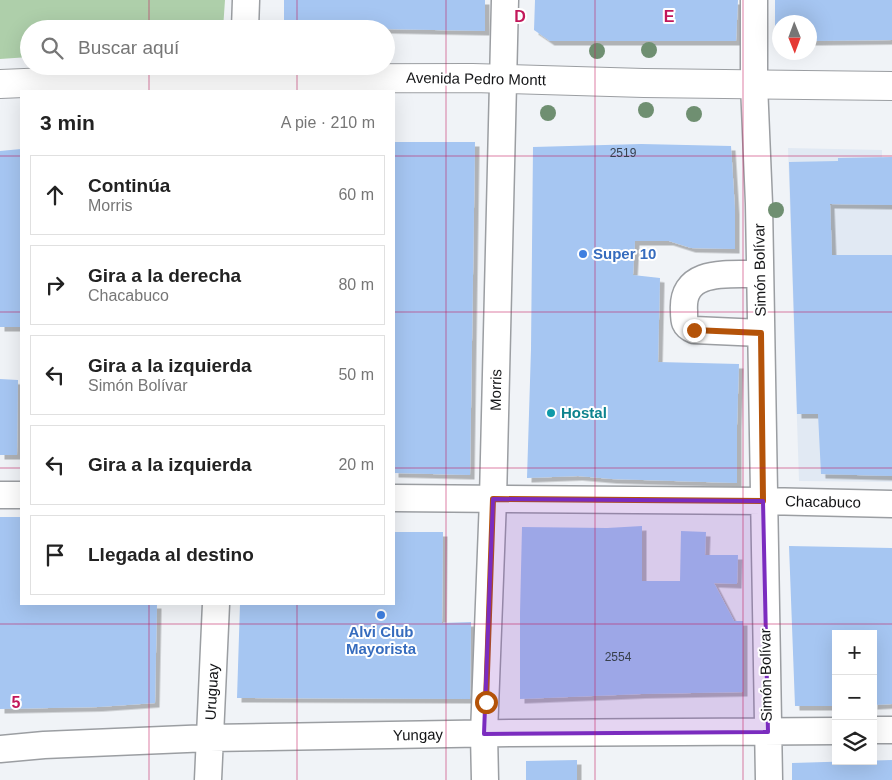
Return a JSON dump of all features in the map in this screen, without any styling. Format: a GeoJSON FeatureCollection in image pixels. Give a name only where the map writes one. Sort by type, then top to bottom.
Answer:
{"type":"FeatureCollection","features":[{"type":"Feature","properties":{"kind":"main road","name":"Avenida Pedro Montt"},"geometry":{"type":"LineString","coordinates":[[0,84],[120,79],[242,78],[504,79],[892,86]]}},
{"type":"Feature","properties":{"kind":"street"},"geometry":{"type":"LineString","coordinates":[[245,20],[246,0]]}},
{"type":"Feature","properties":{"kind":"street","name":"Morris"},"geometry":{"type":"LineString","coordinates":[[484,780],[505,0]]}},
{"type":"Feature","properties":{"kind":"street","name":"Simón Bolívar"},"geometry":{"type":"LineString","coordinates":[[754,0],[754,84],[759,204],[769,780]]}},
{"type":"Feature","properties":{"kind":"street"},"geometry":{"type":"LineString","coordinates":[[760,274],[710,275],[692,283],[687,293],[684,307],[685,323],[688,328],[694,330],[761,333]]}},
{"type":"Feature","properties":{"kind":"street"},"geometry":{"type":"LineString","coordinates":[[0,494],[20,495]]}},
{"type":"Feature","properties":{"kind":"street","name":"Chacabuco"},"geometry":{"type":"LineString","coordinates":[[395,498],[892,504]]}},
{"type":"Feature","properties":{"kind":"street","name":"Uruguay"},"geometry":{"type":"LineString","coordinates":[[208,780],[216,605]]}},
{"type":"Feature","properties":{"kind":"street"},"geometry":{"type":"LineString","coordinates":[[877,730],[892,730]]}},
{"type":"Feature","properties":{"kind":"street","name":"Yungay"},"geometry":{"type":"LineString","coordinates":[[0,749],[44,745],[210,738],[832,731]]}},
{"type":"Feature","properties":{"kind":"highlighted area"},"geometry":{"type":"Polygon","coordinates":[[[493,499],[763,501],[768,732],[484,734],[493,499]]]}},
{"type":"Feature","properties":{"kind":"shaded area"},"geometry":{"type":"Polygon","coordinates":[[[788,148],[882,150],[882,180],[892,181],[892,482],[799,481],[788,148]]]}},
{"type":"Feature","properties":{"kind":"green space"},"geometry":{"type":"Polygon","coordinates":[[[0,0],[225,0],[224,20],[20,20],[20,58],[0,59],[0,0]]]}},
{"type":"Feature","properties":{"kind":"building"},"geometry":{"type":"Polygon","coordinates":[[[284,0],[485,0],[485,31],[395,29],[395,20],[284,20],[284,0]]]}},
{"type":"Feature","properties":{"kind":"building"},"geometry":{"type":"Polygon","coordinates":[[[535,0],[738,0],[736,41],[550,41],[534,30],[535,0]]]}},
{"type":"Feature","properties":{"kind":"building"},"geometry":{"type":"Polygon","coordinates":[[[775,0],[892,0],[892,40],[817,41],[817,15],[775,15],[775,0]]]}},
{"type":"Feature","properties":{"kind":"building"},"geometry":{"type":"Polygon","coordinates":[[[395,142],[475,142],[470,475],[395,473],[395,142]]]}},
{"type":"Feature","properties":{"kind":"building"},"geometry":{"type":"Polygon","coordinates":[[[641,144],[731,146],[735,210],[735,249],[691,248],[669,241],[635,241],[633,275],[660,278],[658,362],[739,364],[737,483],[612,479],[578,476],[527,478],[531,349],[533,147],[641,144]]]}},
{"type":"Feature","properties":{"kind":"building"},"geometry":{"type":"Polygon","coordinates":[[[20,149],[20,327],[0,327],[0,151],[20,149]]]}},
{"type":"Feature","properties":{"kind":"building"},"geometry":{"type":"Polygon","coordinates":[[[892,157],[892,205],[830,204],[832,255],[892,255],[892,476],[821,474],[818,414],[797,414],[789,162],[838,161],[838,158],[892,157]]]}},
{"type":"Feature","properties":{"kind":"building"},"geometry":{"type":"Polygon","coordinates":[[[0,379],[18,380],[17,455],[0,455],[0,379]]]}},
{"type":"Feature","properties":{"kind":"building"},"geometry":{"type":"Polygon","coordinates":[[[0,517],[20,517],[20,605],[157,605],[155,703],[98,707],[0,709],[0,517]]]}},
{"type":"Feature","properties":{"kind":"building"},"geometry":{"type":"Polygon","coordinates":[[[642,526],[642,581],[680,581],[681,531],[706,532],[705,555],[738,555],[737,584],[714,583],[734,621],[743,621],[743,692],[520,699],[522,527],[607,528],[642,526]]]}},
{"type":"Feature","properties":{"kind":"building","name":"Alvi Club Mayorista"},"geometry":{"type":"Polygon","coordinates":[[[395,532],[443,532],[442,623],[471,622],[470,699],[237,698],[240,605],[395,605],[395,532]]]}},
{"type":"Feature","properties":{"kind":"building"},"geometry":{"type":"Polygon","coordinates":[[[789,546],[892,548],[892,704],[877,705],[877,630],[832,630],[832,706],[795,706],[789,546]]]}},
{"type":"Feature","properties":{"kind":"building"},"geometry":{"type":"Polygon","coordinates":[[[577,760],[577,780],[526,780],[526,761],[577,760]]]}},
{"type":"Feature","properties":{"kind":"building"},"geometry":{"type":"Polygon","coordinates":[[[877,760],[892,760],[892,780],[792,780],[792,763],[832,762],[832,765],[877,765],[877,760]]]}},
{"type":"Feature","properties":{"kind":"place","name":"Super 10"},"geometry":{"type":"Point","coordinates":[583,254]}},
{"type":"Feature","properties":{"kind":"place","name":"Hostal"},"geometry":{"type":"Point","coordinates":[551,413]}},
{"type":"Feature","properties":{"kind":"place","name":"Alvi Club Mayorista"},"geometry":{"type":"Point","coordinates":[381,615]}},
{"type":"Feature","properties":{"kind":"route"},"geometry":{"type":"LineString","coordinates":[[486,702],[493,499],[763,501],[761,333],[694,330]]}}]}
